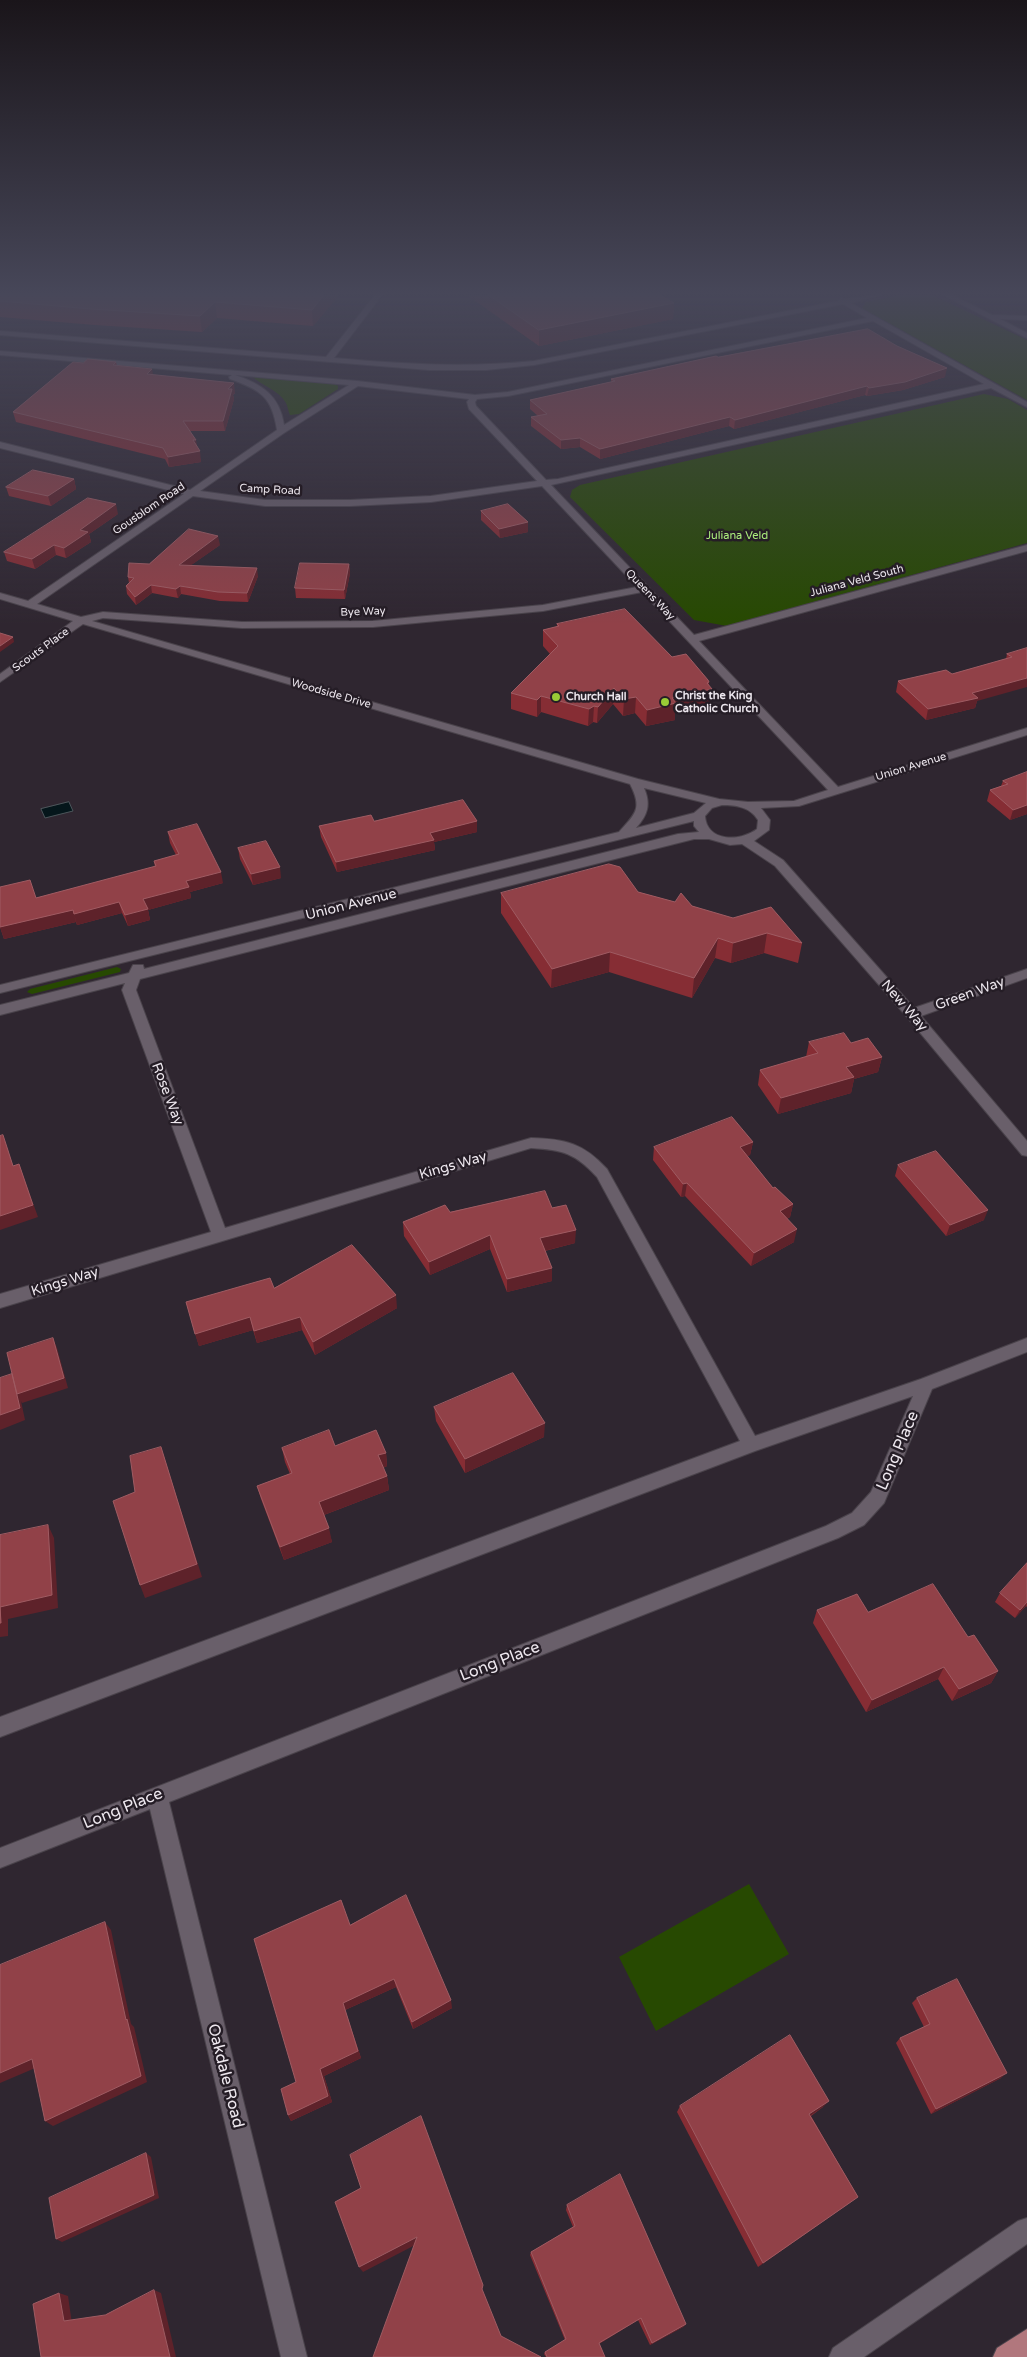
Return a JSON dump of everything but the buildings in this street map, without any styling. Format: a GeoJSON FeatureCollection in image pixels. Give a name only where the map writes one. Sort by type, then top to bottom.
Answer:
{"type":"FeatureCollection","features":[{"type":"Feature","properties":{"kind":"main road"},"geometry":{"type":"LineString","coordinates":[[1006,2357],[1027,2342]]}},
{"type":"Feature","properties":{"kind":"street"},"geometry":{"type":"LineString","coordinates":[[276,405],[279,411],[281,431]]}},
{"type":"Feature","properties":{"kind":"street","name":"Gousblom Road"},"geometry":{"type":"LineString","coordinates":[[29,604],[281,431],[322,405]]}},
{"type":"Feature","properties":{"kind":"street","name":"Queens Way"},"geometry":{"type":"LineString","coordinates":[[472,405],[642,588],[693,639],[836,791]]}},
{"type":"Feature","properties":{"kind":"street","name":"Camp Road"},"geometry":{"type":"LineString","coordinates":[[0,445],[193,493],[266,503],[350,503],[431,498],[572,480],[904,405]]}},
{"type":"Feature","properties":{"kind":"street","name":"Juliana Veld South"},"geometry":{"type":"LineString","coordinates":[[693,639],[1027,548]]}},
{"type":"Feature","properties":{"kind":"street","name":"Bye Way"},"geometry":{"type":"LineString","coordinates":[[82,620],[115,615],[251,626],[422,622],[543,608],[642,588]]}},
{"type":"Feature","properties":{"kind":"street","name":"Woodside Drive"},"geometry":{"type":"LineString","coordinates":[[0,596],[168,647],[662,790],[718,802]]}},
{"type":"Feature","properties":{"kind":"street","name":"Scouts Place"},"geometry":{"type":"LineString","coordinates":[[0,679],[82,620]]}},
{"type":"Feature","properties":{"kind":"street","name":"Union Avenue"},"geometry":{"type":"LineString","coordinates":[[748,805],[795,804],[1027,731]]}},
{"type":"Feature","properties":{"kind":"street"},"geometry":{"type":"LineString","coordinates":[[632,849],[623,834],[637,821],[643,808],[642,797],[635,782]]}},
{"type":"Feature","properties":{"kind":"street","name":"Woodside Drive"},"geometry":{"type":"LineString","coordinates":[[662,790],[699,814]]}},
{"type":"Feature","properties":{"kind":"street"},"geometry":{"type":"LineString","coordinates":[[718,802],[737,802],[748,805],[761,814],[763,828],[755,836],[744,840],[730,841],[711,836],[701,828],[699,814],[708,806],[718,802]]}},
{"type":"Feature","properties":{"kind":"street","name":"Union Avenue"},"geometry":{"type":"LineString","coordinates":[[763,828],[795,804]]}},
{"type":"Feature","properties":{"kind":"street","name":"Union Avenue"},"geometry":{"type":"LineString","coordinates":[[0,989],[699,814]]}},
{"type":"Feature","properties":{"kind":"street","name":"New Way"},"geometry":{"type":"LineString","coordinates":[[763,828],[779,863]]}},
{"type":"Feature","properties":{"kind":"street","name":"Union Avenue"},"geometry":{"type":"LineString","coordinates":[[1,1005],[136,975],[632,849],[687,836],[711,836]]}},
{"type":"Feature","properties":{"kind":"street","name":"New Way"},"geometry":{"type":"LineString","coordinates":[[744,840],[779,863],[912,1014],[1027,1151]]}},
{"type":"Feature","properties":{"kind":"street","name":"Rose Way"},"geometry":{"type":"LineString","coordinates":[[144,953],[129,990],[220,1235]]}},
{"type":"Feature","properties":{"kind":"street","name":"Green Way"},"geometry":{"type":"LineString","coordinates":[[912,1014],[1027,973]]}},
{"type":"Feature","properties":{"kind":"street","name":"Kings Way"},"geometry":{"type":"LineString","coordinates":[[0,1301],[532,1143],[562,1144],[587,1155],[602,1173],[751,1445]]}},
{"type":"Feature","properties":{"kind":"street","name":"Long Place"},"geometry":{"type":"LineString","coordinates":[[0,1727],[751,1445],[926,1384],[1027,1345]]}},
{"type":"Feature","properties":{"kind":"street","name":"Long Place"},"geometry":{"type":"LineString","coordinates":[[0,1858],[832,1532],[858,1519],[878,1497],[926,1384]]}},
{"type":"Feature","properties":{"kind":"street","name":"Oakdale Road"},"geometry":{"type":"LineString","coordinates":[[157,1795],[294,2357]]}},
{"type":"Feature","properties":{"kind":"street"},"geometry":{"type":"LineString","coordinates":[[842,2357],[1027,2230]]}},
{"type":"Feature","properties":{"kind":"green space"},"geometry":{"type":"Polygon","coordinates":[[[287,405],[313,405],[299,414],[290,415],[287,405]]]}},
{"type":"Feature","properties":{"kind":"green space","name":"Juliana Veld"},"geometry":{"type":"Polygon","coordinates":[[[935,405],[1018,405],[1027,410],[1027,543],[727,626],[694,620],[570,497],[572,490],[580,485],[935,405]]]}},
{"type":"Feature","properties":{"kind":"green space"},"geometry":{"type":"Polygon","coordinates":[[[117,967],[121,969],[120,972],[32,994],[27,992],[30,989],[117,967]]]}},
{"type":"Feature","properties":{"kind":"green space"},"geometry":{"type":"Polygon","coordinates":[[[749,1884],[789,1954],[656,2031],[619,1957],[749,1884]]]}},
{"type":"Feature","properties":{"kind":"shaded area"},"geometry":{"type":"Polygon","coordinates":[[[69,802],[73,811],[45,818],[41,809],[69,802]]]}},
{"type":"Feature","properties":{"kind":"place","name":"Church Hall"},"geometry":{"type":"Point","coordinates":[556,697]}},
{"type":"Feature","properties":{"kind":"place","name":"Christ the King Catholic Church"},"geometry":{"type":"Point","coordinates":[665,702]}}]}
